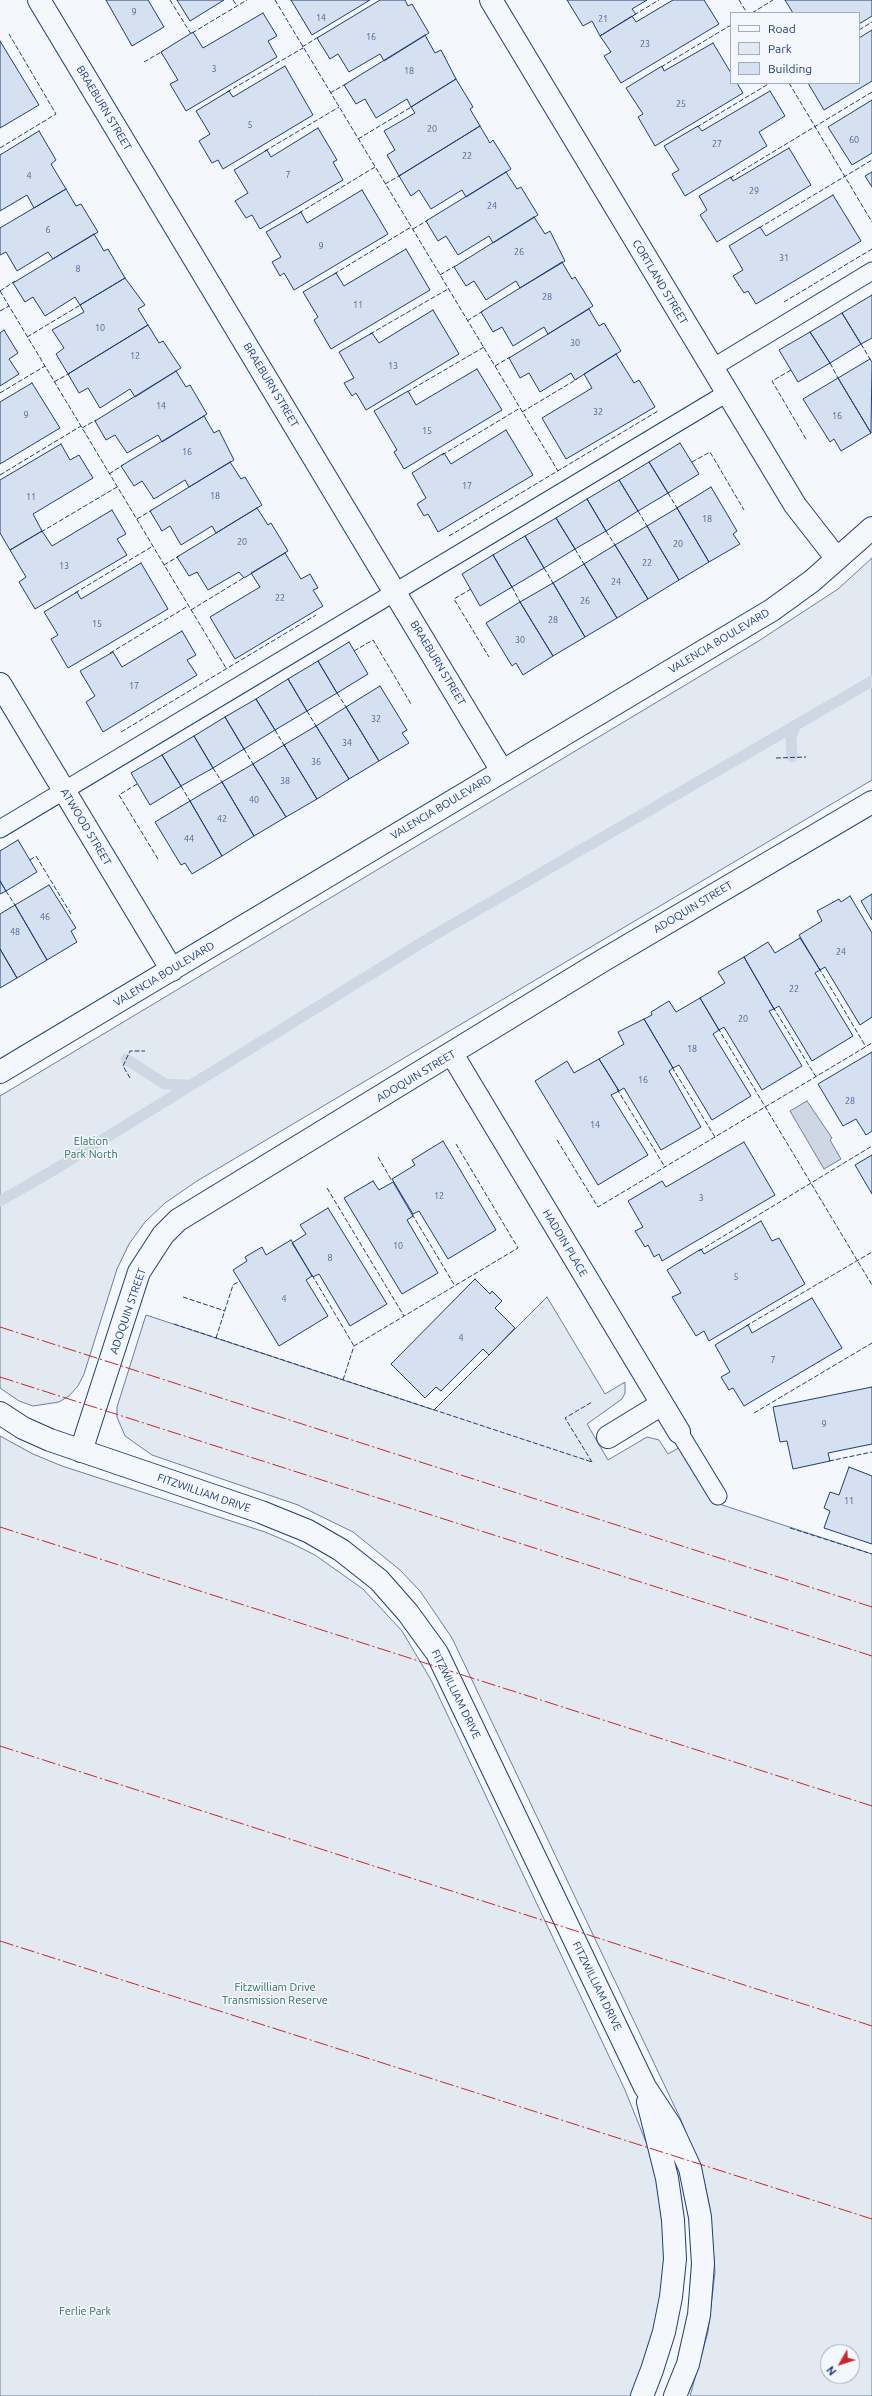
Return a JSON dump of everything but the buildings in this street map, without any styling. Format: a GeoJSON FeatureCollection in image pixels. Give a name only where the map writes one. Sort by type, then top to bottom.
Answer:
{"type":"FeatureCollection","features":[{"type":"Feature","properties":{"kind":"street","name":"BRAEBURN STREET"},"geometry":{"type":"LineString","coordinates":[[39,0],[502,771]]}},
{"type":"Feature","properties":{"kind":"street","name":"CORTLAND STREET"},"geometry":{"type":"LineString","coordinates":[[491,0],[795,505],[837,559]]}},
{"type":"Feature","properties":{"kind":"street","name":"VALENCIA BOULEVARD"},"geometry":{"type":"LineString","coordinates":[[0,1072],[772,610],[812,581],[872,528]]}},
{"type":"Feature","properties":{"kind":"street","name":"ATWOOD STREET"},"geometry":{"type":"LineString","coordinates":[[0,684],[172,970]]}},
{"type":"Feature","properties":{"kind":"street","name":"ADOQUIN STREET"},"geometry":{"type":"LineString","coordinates":[[81,1451],[132,1291],[143,1266],[162,1235],[178,1220],[197,1206],[452,1054],[602,961],[872,802]]}},
{"type":"Feature","properties":{"kind":"street","name":"HADDIN PLACE"},"geometry":{"type":"LineString","coordinates":[[452,1054],[679,1432]]}},
{"type":"Feature","properties":{"kind":"street"},"geometry":{"type":"LineString","coordinates":[[608,1437],[662,1404]]}},
{"type":"Feature","properties":{"kind":"street","name":"FITZWILLIAM DRIVE"},"geometry":{"type":"LineString","coordinates":[[0,1413],[23,1428],[81,1451],[261,1512],[308,1530],[341,1550],[379,1580],[408,1613],[437,1653],[645,2087],[670,2125],[690,2168],[700,2217],[704,2264],[699,2315],[688,2364],[675,2396]]}},
{"type":"Feature","properties":{"kind":"street","name":"FITZWILLIAM DRIVE"},"geometry":{"type":"LineString","coordinates":[[642,2396],[664,2332],[672,2297],[675,2260],[673,2220],[667,2178],[645,2087]]}},
{"type":"Feature","properties":{"kind":"lane"},"geometry":{"type":"LineString","coordinates":[[712,368],[872,271]]}},
{"type":"Feature","properties":{"kind":"lane"},"geometry":{"type":"LineString","coordinates":[[0,830],[727,393]]}},
{"type":"Feature","properties":{"kind":"lane"},"geometry":{"type":"LineString","coordinates":[[679,1432],[718,1496]]}},
{"type":"Feature","properties":{"kind":"green space","name":"Elation Park North"},"geometry":{"type":"Polygon","coordinates":[[[872,558],[872,780],[197,1181],[165,1203],[145,1222],[129,1244],[117,1269],[84,1374],[78,1386],[69,1396],[59,1402],[33,1406],[19,1401],[0,1388],[0,1096],[757,642],[838,589],[872,558]]]}},
{"type":"Feature","properties":{"kind":"green space"},"geometry":{"type":"Polygon","coordinates":[[[547,1297],[605,1394],[625,1382],[625,1393],[622,1399],[587,1424],[608,1460],[647,1437],[659,1440],[668,1454],[680,1447],[713,1502],[872,1554],[872,2396],[690,2396],[708,2332],[715,2272],[710,2209],[703,2176],[681,2120],[452,1638],[420,1591],[400,1570],[353,1532],[298,1505],[152,1455],[125,1436],[117,1417],[117,1407],[146,1315],[434,1410],[547,1297]]]}},
{"type":"Feature","properties":{"kind":"green space","name":"Fitzwilliam Drive Transmission Reserve"},"geometry":{"type":"Polygon","coordinates":[[[0,1436],[33,1454],[62,1466],[265,1532],[291,1543],[315,1555],[363,1589],[402,1631],[431,1680],[625,2090],[650,2152],[658,2182],[665,2241],[664,2277],[651,2343],[631,2396],[0,2396],[0,1436]]]}},
{"type":"Feature","properties":{"kind":"shaded area"},"geometry":{"type":"Polygon","coordinates":[[[807,1101],[832,1138],[830,1140],[841,1159],[824,1169],[790,1111],[807,1101]]]}},
{"type":"Feature","properties":{"kind":"waterway"},"geometry":{"type":"LineString","coordinates":[[0,1201],[52,1171],[431,937],[872,681]]}},
{"type":"Feature","properties":{"kind":"waterway"},"geometry":{"type":"LineString","coordinates":[[792,757],[791,738],[795,726]]}},
{"type":"Feature","properties":{"kind":"waterway"},"geometry":{"type":"LineString","coordinates":[[126,1059],[165,1084],[188,1085]]}},
{"type":"Feature","properties":{"kind":"fence"},"geometry":{"type":"LineString","coordinates":[[170,0],[191,34]]}},
{"type":"Feature","properties":{"kind":"fence"},"geometry":{"type":"LineString","coordinates":[[233,0],[237,6]]}},
{"type":"Feature","properties":{"kind":"fence"},"geometry":{"type":"LineString","coordinates":[[192,33],[247,0]]}},
{"type":"Feature","properties":{"kind":"fence"},"geometry":{"type":"LineString","coordinates":[[275,0],[558,471]]}},
{"type":"Feature","properties":{"kind":"fence"},"geometry":{"type":"LineString","coordinates":[[634,15],[659,0]]}},
{"type":"Feature","properties":{"kind":"fence"},"geometry":{"type":"LineString","coordinates":[[739,0],[746,12]]}},
{"type":"Feature","properties":{"kind":"fence"},"geometry":{"type":"LineString","coordinates":[[754,12],[773,0]]}},
{"type":"Feature","properties":{"kind":"fence"},"geometry":{"type":"LineString","coordinates":[[860,29],[872,22]]}},
{"type":"Feature","properties":{"kind":"fence"},"geometry":{"type":"LineString","coordinates":[[661,67],[730,26]]}},
{"type":"Feature","properties":{"kind":"fence"},"geometry":{"type":"LineString","coordinates":[[0,148],[56,114],[9,34]]}},
{"type":"Feature","properties":{"kind":"fence"},"geometry":{"type":"LineString","coordinates":[[302,47],[320,36]]}},
{"type":"Feature","properties":{"kind":"fence"},"geometry":{"type":"LineString","coordinates":[[227,92],[303,48]]}},
{"type":"Feature","properties":{"kind":"fence"},"geometry":{"type":"LineString","coordinates":[[144,62],[163,51]]}},
{"type":"Feature","properties":{"kind":"fence"},"geometry":{"type":"LineString","coordinates":[[330,93],[346,84]]}},
{"type":"Feature","properties":{"kind":"fence"},"geometry":{"type":"LineString","coordinates":[[697,127],[768,84]]}},
{"type":"Feature","properties":{"kind":"fence"},"geometry":{"type":"LineString","coordinates":[[790,84],[872,222]]}},
{"type":"Feature","properties":{"kind":"fence"},"geometry":{"type":"LineString","coordinates":[[730,178],[872,92]]}},
{"type":"Feature","properties":{"kind":"fence"},"geometry":{"type":"LineString","coordinates":[[358,139],[413,106]]}},
{"type":"Feature","properties":{"kind":"fence"},"geometry":{"type":"LineString","coordinates":[[265,151],[339,107]]}},
{"type":"Feature","properties":{"kind":"fence"},"geometry":{"type":"LineString","coordinates":[[759,228],[872,160]]}},
{"type":"Feature","properties":{"kind":"fence"},"geometry":{"type":"LineString","coordinates":[[299,213],[375,167]]}},
{"type":"Feature","properties":{"kind":"fence"},"geometry":{"type":"LineString","coordinates":[[385,184],[401,175]]}},
{"type":"Feature","properties":{"kind":"fence"},"geometry":{"type":"LineString","coordinates":[[413,229],[428,220]]}},
{"type":"Feature","properties":{"kind":"fence"},"geometry":{"type":"LineString","coordinates":[[334,274],[411,227]]}},
{"type":"Feature","properties":{"kind":"fence"},"geometry":{"type":"LineString","coordinates":[[784,302],[872,249]]}},
{"type":"Feature","properties":{"kind":"fence"},"geometry":{"type":"LineString","coordinates":[[440,275],[455,266]]}},
{"type":"Feature","properties":{"kind":"fence"},"geometry":{"type":"LineString","coordinates":[[0,291],[15,281]]}},
{"type":"Feature","properties":{"kind":"fence"},"geometry":{"type":"LineString","coordinates":[[370,334],[448,289]]}},
{"type":"Feature","properties":{"kind":"fence"},"geometry":{"type":"LineString","coordinates":[[0,291],[226,668]]}},
{"type":"Feature","properties":{"kind":"fence"},"geometry":{"type":"LineString","coordinates":[[27,337],[82,304]]}},
{"type":"Feature","properties":{"kind":"fence"},"geometry":{"type":"LineString","coordinates":[[0,311],[9,306]]}},
{"type":"Feature","properties":{"kind":"fence"},"geometry":{"type":"LineString","coordinates":[[467,321],[483,311]]}},
{"type":"Feature","properties":{"kind":"fence"},"geometry":{"type":"LineString","coordinates":[[861,344],[870,359]]}},
{"type":"Feature","properties":{"kind":"fence"},"geometry":{"type":"LineString","coordinates":[[407,392],[484,347]]}},
{"type":"Feature","properties":{"kind":"fence"},"geometry":{"type":"LineString","coordinates":[[495,366],[510,357]]}},
{"type":"Feature","properties":{"kind":"fence"},"geometry":{"type":"LineString","coordinates":[[830,363],[838,378]]}},
{"type":"Feature","properties":{"kind":"fence"},"geometry":{"type":"LineString","coordinates":[[0,393],[45,366]]}},
{"type":"Feature","properties":{"kind":"fence"},"geometry":{"type":"LineString","coordinates":[[791,370],[772,381],[806,439]]}},
{"type":"Feature","properties":{"kind":"fence"},"geometry":{"type":"LineString","coordinates":[[54,382],[70,373]]}},
{"type":"Feature","properties":{"kind":"fence"},"geometry":{"type":"LineString","coordinates":[[522,412],[577,379]]}},
{"type":"Feature","properties":{"kind":"fence"},"geometry":{"type":"LineString","coordinates":[[442,455],[520,408]]}},
{"type":"Feature","properties":{"kind":"fence"},"geometry":{"type":"LineString","coordinates":[[449,536],[658,411]]}},
{"type":"Feature","properties":{"kind":"fence"},"geometry":{"type":"LineString","coordinates":[[82,428],[96,420]]}},
{"type":"Feature","properties":{"kind":"fence"},"geometry":{"type":"LineString","coordinates":[[0,475],[81,426]]}},
{"type":"Feature","properties":{"kind":"fence"},"geometry":{"type":"LineString","coordinates":[[692,462],[710,452],[744,510]]}},
{"type":"Feature","properties":{"kind":"fence"},"geometry":{"type":"LineString","coordinates":[[109,474],[123,465]]}},
{"type":"Feature","properties":{"kind":"fence"},"geometry":{"type":"LineString","coordinates":[[41,532],[117,487]]}},
{"type":"Feature","properties":{"kind":"fence"},"geometry":{"type":"LineString","coordinates":[[668,493],[677,508]]}},
{"type":"Feature","properties":{"kind":"fence"},"geometry":{"type":"LineString","coordinates":[[137,519],[152,510]]}},
{"type":"Feature","properties":{"kind":"fence"},"geometry":{"type":"LineString","coordinates":[[638,511],[647,526]]}},
{"type":"Feature","properties":{"kind":"fence"},"geometry":{"type":"LineString","coordinates":[[606,531],[615,545]]}},
{"type":"Feature","properties":{"kind":"fence"},"geometry":{"type":"LineString","coordinates":[[75,593],[153,546]]}},
{"type":"Feature","properties":{"kind":"fence"},"geometry":{"type":"LineString","coordinates":[[575,549],[584,564]]}},
{"type":"Feature","properties":{"kind":"fence"},"geometry":{"type":"LineString","coordinates":[[164,565],[179,556]]}},
{"type":"Feature","properties":{"kind":"fence"},"geometry":{"type":"LineString","coordinates":[[544,568],[553,583]]}},
{"type":"Feature","properties":{"kind":"fence"},"geometry":{"type":"LineString","coordinates":[[191,610],[245,577]]}},
{"type":"Feature","properties":{"kind":"fence"},"geometry":{"type":"LineString","coordinates":[[512,587],[520,602]]}},
{"type":"Feature","properties":{"kind":"fence"},"geometry":{"type":"LineString","coordinates":[[471,589],[454,599],[489,657]]}},
{"type":"Feature","properties":{"kind":"fence"},"geometry":{"type":"LineString","coordinates":[[110,653],[188,606]]}},
{"type":"Feature","properties":{"kind":"fence"},"geometry":{"type":"LineString","coordinates":[[121,732],[316,615]]}},
{"type":"Feature","properties":{"kind":"fence"},"geometry":{"type":"LineString","coordinates":[[354,651],[373,640],[411,704]]}},
{"type":"Feature","properties":{"kind":"fence"},"geometry":{"type":"LineString","coordinates":[[337,693],[346,707]]}},
{"type":"Feature","properties":{"kind":"fence"},"geometry":{"type":"LineString","coordinates":[[307,711],[316,726]]}},
{"type":"Feature","properties":{"kind":"fence"},"geometry":{"type":"LineString","coordinates":[[275,730],[284,745]]}},
{"type":"Feature","properties":{"kind":"fence"},"geometry":{"type":"LineString","coordinates":[[244,749],[253,764]]}},
{"type":"Feature","properties":{"kind":"fence"},"geometry":{"type":"LineString","coordinates":[[776,758],[806,757]]}},
{"type":"Feature","properties":{"kind":"fence"},"geometry":{"type":"LineString","coordinates":[[213,768],[222,782]]}},
{"type":"Feature","properties":{"kind":"fence"},"geometry":{"type":"LineString","coordinates":[[137,784],[119,795],[158,859]]}},
{"type":"Feature","properties":{"kind":"fence"},"geometry":{"type":"LineString","coordinates":[[181,786],[190,801]]}},
{"type":"Feature","properties":{"kind":"fence"},"geometry":{"type":"LineString","coordinates":[[30,860],[36,856],[71,914]]}},
{"type":"Feature","properties":{"kind":"fence"},"geometry":{"type":"LineString","coordinates":[[6,891],[15,905]]}},
{"type":"Feature","properties":{"kind":"fence"},"geometry":{"type":"LineString","coordinates":[[819,968],[866,1047]]}},
{"type":"Feature","properties":{"kind":"fence"},"geometry":{"type":"LineString","coordinates":[[773,1007],[816,1077]]}},
{"type":"Feature","properties":{"kind":"fence"},"geometry":{"type":"LineString","coordinates":[[718,1028],[872,1285]]}},
{"type":"Feature","properties":{"kind":"fence"},"geometry":{"type":"LineString","coordinates":[[557,1140],[598,1207],[872,1043]]}},
{"type":"Feature","properties":{"kind":"fence"},"geometry":{"type":"LineString","coordinates":[[130,1078],[123,1066],[130,1051],[145,1051]]}},
{"type":"Feature","properties":{"kind":"fence"},"geometry":{"type":"LineString","coordinates":[[672,1067],[715,1137]]}},
{"type":"Feature","properties":{"kind":"fence"},"geometry":{"type":"LineString","coordinates":[[617,1089],[665,1167]]}},
{"type":"Feature","properties":{"kind":"fence"},"geometry":{"type":"LineString","coordinates":[[343,1380],[354,1346],[518,1248],[456,1144]]}},
{"type":"Feature","properties":{"kind":"fence"},"geometry":{"type":"LineString","coordinates":[[699,1251],[872,1146]]}},
{"type":"Feature","properties":{"kind":"fence"},"geometry":{"type":"LineString","coordinates":[[378,1157],[392,1181]]}},
{"type":"Feature","properties":{"kind":"fence"},"geometry":{"type":"LineString","coordinates":[[327,1188],[404,1316]]}},
{"type":"Feature","properties":{"kind":"fence"},"geometry":{"type":"LineString","coordinates":[[412,1214],[455,1286]]}},
{"type":"Feature","properties":{"kind":"fence"},"geometry":{"type":"LineString","coordinates":[[746,1326],[872,1252]]}},
{"type":"Feature","properties":{"kind":"fence"},"geometry":{"type":"LineString","coordinates":[[312,1275],[354,1346]]}},
{"type":"Feature","properties":{"kind":"fence"},"geometry":{"type":"LineString","coordinates":[[216,1338],[233,1285],[240,1281]]}},
{"type":"Feature","properties":{"kind":"fence"},"geometry":{"type":"LineString","coordinates":[[183,1297],[225,1311]]}},
{"type":"Feature","properties":{"kind":"fence"},"geometry":{"type":"LineString","coordinates":[[174,1324],[592,1462]]}},
{"type":"Feature","properties":{"kind":"fence"},"geometry":{"type":"LineString","coordinates":[[754,1413],[872,1343]]}},
{"type":"Feature","properties":{"kind":"fence"},"geometry":{"type":"LineString","coordinates":[[434,1410],[491,1353]]}},
{"type":"Feature","properties":{"kind":"fence"},"geometry":{"type":"LineString","coordinates":[[592,1402],[565,1418],[592,1462]]}},
{"type":"Feature","properties":{"kind":"fence"},"geometry":{"type":"LineString","coordinates":[[829,1461],[872,1452]]}},
{"type":"Feature","properties":{"kind":"fence"},"geometry":{"type":"LineString","coordinates":[[790,1528],[872,1554]]}},
{"type":"Feature","properties":{"kind":"power"},"geometry":{"type":"LineString","coordinates":[[0,1327],[872,1607]]}},
{"type":"Feature","properties":{"kind":"power"},"geometry":{"type":"LineString","coordinates":[[0,1377],[872,1656]]}},
{"type":"Feature","properties":{"kind":"power"},"geometry":{"type":"LineString","coordinates":[[0,1527],[872,1806]]}},
{"type":"Feature","properties":{"kind":"power"},"geometry":{"type":"LineString","coordinates":[[0,1746],[872,2026]]}},
{"type":"Feature","properties":{"kind":"power"},"geometry":{"type":"LineString","coordinates":[[0,1941],[872,2219]]}},
{"type":"Feature","properties":{"kind":"park label","name":"Ferlie Park"},"geometry":{"type":"Point","coordinates":[85,2311]}}]}
